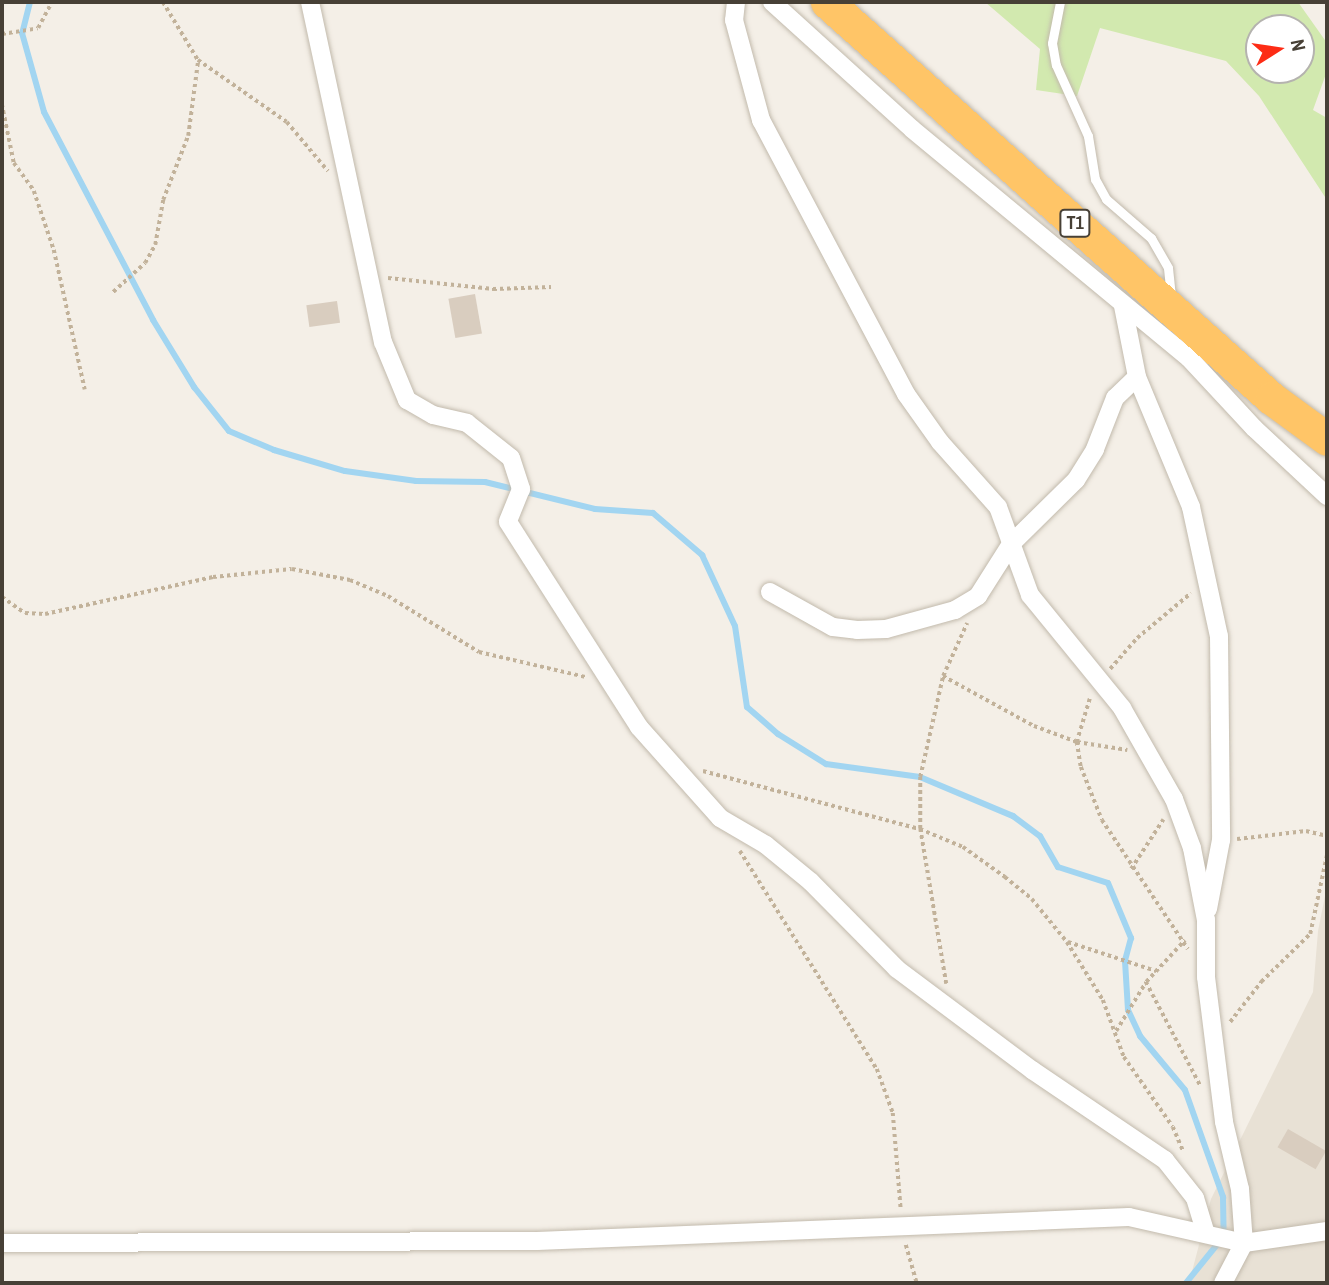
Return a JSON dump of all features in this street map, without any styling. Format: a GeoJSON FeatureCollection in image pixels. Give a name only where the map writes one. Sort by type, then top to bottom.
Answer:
{"type":"FeatureCollection","features":[{"type":"Feature","properties":{"kind":"highway","name":"T1"},"geometry":{"type":"LineString","coordinates":[[827,2],[1271,398],[1327,439]]}},
{"type":"Feature","properties":{"kind":"street"},"geometry":{"type":"LineString","coordinates":[[310,2],[372,276],[383,342],[407,400],[433,415],[467,423],[511,457],[521,489],[508,522],[609,682],[664,760],[720,818],[765,845],[811,882],[866,941],[950,1012],[1165,1160],[1195,1198],[1205,1231]]}},
{"type":"Feature","properties":{"kind":"street"},"geometry":{"type":"LineString","coordinates":[[737,2],[734,20],[765,128],[906,394],[940,442],[998,507],[1030,595],[1101,680],[1149,752],[1174,799],[1192,848],[1206,920]]}},
{"type":"Feature","properties":{"kind":"street"},"geometry":{"type":"LineString","coordinates":[[772,2],[912,129],[1189,358],[1254,428],[1327,496]]}},
{"type":"Feature","properties":{"kind":"street"},"geometry":{"type":"LineString","coordinates":[[1123,306],[1136,377],[1178,469],[1208,581],[1219,636],[1221,840],[1206,920],[1206,977],[1224,1122],[1240,1189],[1244,1243],[1223,1283]]}},
{"type":"Feature","properties":{"kind":"street"},"geometry":{"type":"LineString","coordinates":[[770,592],[833,627],[857,630],[886,629],[955,610],[978,596],[1011,544],[1076,480],[1095,449],[1115,398],[1136,377]]}},
{"type":"Feature","properties":{"kind":"street"},"geometry":{"type":"LineString","coordinates":[[2,1244],[537,1241],[1129,1217],[1205,1231],[1244,1243],[1327,1231]]}},
{"type":"Feature","properties":{"kind":"lane"},"geometry":{"type":"LineString","coordinates":[[1060,2],[1052,43],[1056,65],[1088,136],[1095,179],[1107,199],[1151,239],[1170,278],[1169,307]]}},
{"type":"Feature","properties":{"kind":"path"},"geometry":{"type":"LineString","coordinates":[[2,34],[38,28],[52,2]]}},
{"type":"Feature","properties":{"kind":"path"},"geometry":{"type":"LineString","coordinates":[[163,2],[198,60],[287,122],[323,166],[354,193]]}},
{"type":"Feature","properties":{"kind":"path"},"geometry":{"type":"LineString","coordinates":[[113,292],[145,263],[155,246],[163,200],[188,136],[198,60]]}},
{"type":"Feature","properties":{"kind":"path"},"geometry":{"type":"LineString","coordinates":[[2,104],[14,163],[34,191],[54,250],[85,390]]}},
{"type":"Feature","properties":{"kind":"path"},"geometry":{"type":"LineString","coordinates":[[372,276],[493,289],[551,287]]}},
{"type":"Feature","properties":{"kind":"path"},"geometry":{"type":"LineString","coordinates":[[2,597],[25,613],[45,614],[213,577],[292,569],[350,580],[387,596],[479,652],[609,682]]}},
{"type":"Feature","properties":{"kind":"path"},"geometry":{"type":"LineString","coordinates":[[1206,977],[1131,869],[1102,820],[1081,767],[1077,741],[1085,709],[1101,680],[1137,638],[1208,581]]}},
{"type":"Feature","properties":{"kind":"path"},"geometry":{"type":"LineString","coordinates":[[950,1012],[920,829],[920,777],[943,676],[978,596]]}},
{"type":"Feature","properties":{"kind":"path"},"geometry":{"type":"LineString","coordinates":[[943,676],[993,708],[1077,741],[1149,752]]}},
{"type":"Feature","properties":{"kind":"path"},"geometry":{"type":"LineString","coordinates":[[664,760],[920,829],[963,848],[1005,877],[1032,900],[1068,942],[1103,1000],[1124,1057],[1173,1127],[1186,1158]]}},
{"type":"Feature","properties":{"kind":"path"},"geometry":{"type":"LineString","coordinates":[[1131,869],[1174,799]]}},
{"type":"Feature","properties":{"kind":"path"},"geometry":{"type":"LineString","coordinates":[[720,818],[877,1069],[893,1113],[901,1171],[901,1225],[917,1283]]}},
{"type":"Feature","properties":{"kind":"path"},"geometry":{"type":"LineString","coordinates":[[1221,840],[1306,831],[1327,836]]}},
{"type":"Feature","properties":{"kind":"path"},"geometry":{"type":"LineString","coordinates":[[1215,1046],[1261,982],[1310,934],[1327,854]]}},
{"type":"Feature","properties":{"kind":"path"},"geometry":{"type":"LineString","coordinates":[[1323,869],[1327,875]]}},
{"type":"Feature","properties":{"kind":"path"},"geometry":{"type":"LineString","coordinates":[[1068,942],[1156,971]]}},
{"type":"Feature","properties":{"kind":"path"},"geometry":{"type":"LineString","coordinates":[[1115,1032],[1146,982],[1183,942]]}},
{"type":"Feature","properties":{"kind":"path"},"geometry":{"type":"LineString","coordinates":[[1146,982],[1180,1053],[1202,1087]]}},
{"type":"Feature","properties":{"kind":"shaded area"},"geometry":{"type":"Polygon","coordinates":[[[1327,886],[1327,1283],[1189,1283],[1211,1199],[1313,992],[1318,931],[1327,886]]]}},
{"type":"Feature","properties":{"kind":"green space"},"geometry":{"type":"Polygon","coordinates":[[[985,2],[1298,2],[1306,14],[1245,14],[1245,81],[1226,61],[1100,28],[1077,96],[1036,90],[1040,49],[985,2]]]}},
{"type":"Feature","properties":{"kind":"green space"},"geometry":{"type":"Polygon","coordinates":[[[1315,26],[1327,43],[1327,71],[1313,110],[1327,118],[1327,200],[1259,96],[1248,84],[1315,84],[1315,26]]]}},
{"type":"Feature","properties":{"kind":"building"},"geometry":{"type":"Polygon","coordinates":[[[475,294],[482,333],[455,338],[448,299],[475,294]]]}},
{"type":"Feature","properties":{"kind":"building"},"geometry":{"type":"Polygon","coordinates":[[[337,301],[340,323],[309,327],[306,305],[337,301]]]}},
{"type":"Feature","properties":{"kind":"building"},"geometry":{"type":"Polygon","coordinates":[[[1288,1129],[1326,1151],[1316,1169],[1278,1147],[1288,1129]]]}},
{"type":"Feature","properties":{"kind":"waterway"},"geometry":{"type":"LineString","coordinates":[[30,2],[22,33],[44,112],[153,320],[194,387],[229,431],[274,450],[345,471],[416,481],[485,482],[595,509],[653,513],[702,555],[735,626],[747,707],[778,734],[826,764],[920,777],[1013,816],[1040,836],[1058,867],[1108,883],[1131,938],[1125,961],[1128,1010],[1140,1036],[1185,1090],[1223,1197],[1224,1236],[1186,1283]]}}]}
